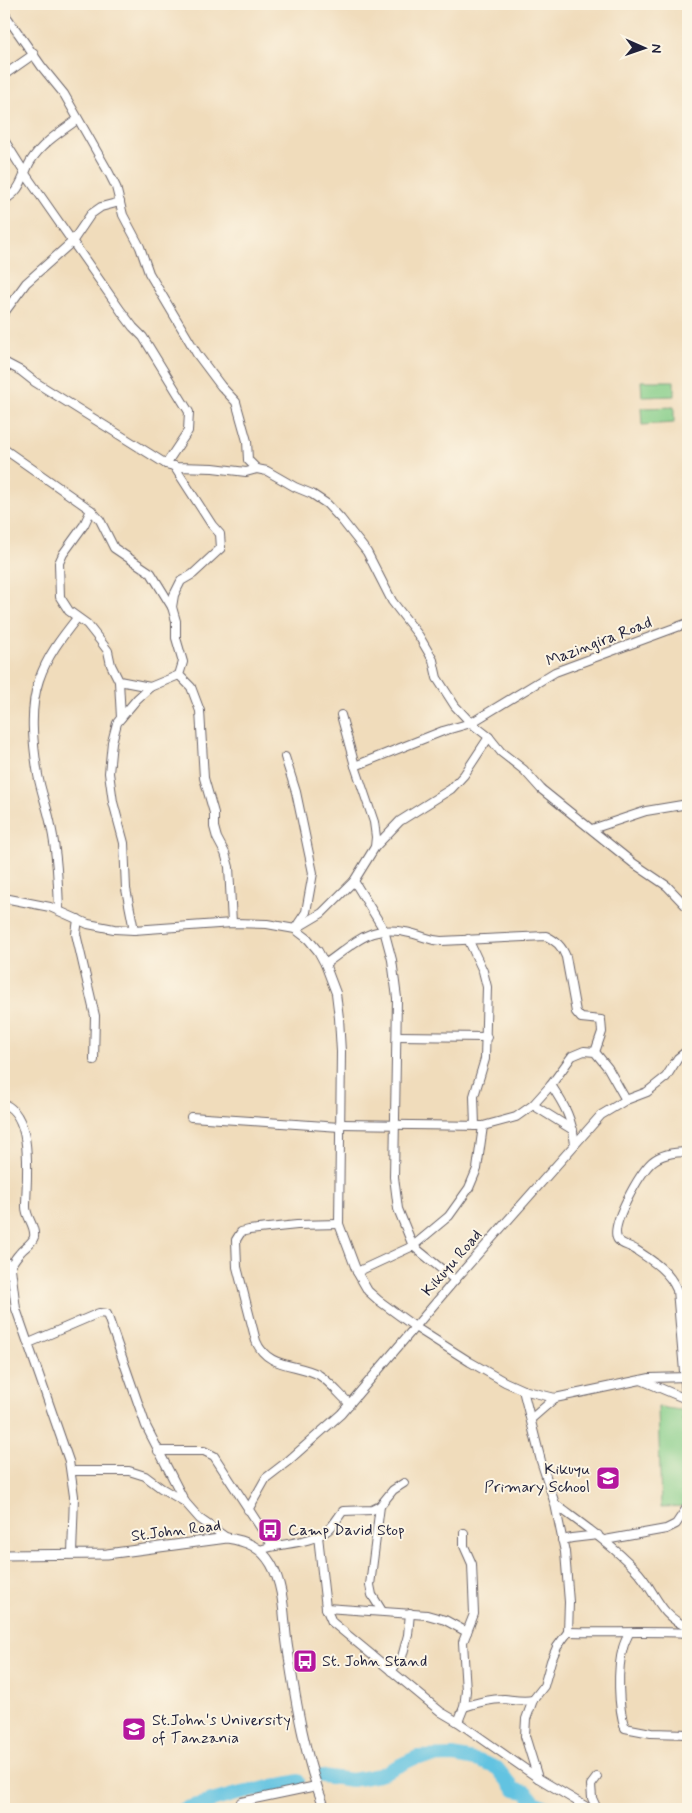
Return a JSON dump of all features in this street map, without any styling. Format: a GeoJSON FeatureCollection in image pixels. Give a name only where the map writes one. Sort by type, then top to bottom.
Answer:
{"type":"FeatureCollection","features":[{"type":"Feature","properties":{"kind":"street"},"geometry":{"type":"LineString","coordinates":[[4,13],[45,72],[64,94],[77,120],[109,173],[123,215],[140,247],[149,273],[197,354],[221,386],[236,402],[247,441],[248,460],[258,469]]}},
{"type":"Feature","properties":{"kind":"street"},"geometry":{"type":"LineString","coordinates":[[4,75],[34,54]]}},
{"type":"Feature","properties":{"kind":"street"},"geometry":{"type":"LineString","coordinates":[[4,200],[19,189],[30,163],[46,144],[77,120]]}},
{"type":"Feature","properties":{"kind":"street"},"geometry":{"type":"LineString","coordinates":[[4,140],[72,242],[132,327],[143,337],[189,412],[188,431],[170,465]]}},
{"type":"Feature","properties":{"kind":"street"},"geometry":{"type":"LineString","coordinates":[[4,313],[26,283],[72,242],[91,214],[101,207],[120,202]]}},
{"type":"Feature","properties":{"kind":"street"},"geometry":{"type":"LineString","coordinates":[[4,362],[21,371],[35,382],[138,447],[170,465],[246,472],[258,469],[267,471],[295,487],[312,494],[326,504],[341,519],[367,552],[392,601],[419,636],[433,660],[437,678],[455,706],[488,737],[500,752],[524,770],[541,789],[633,863],[667,886],[688,908]]}},
{"type":"Feature","properties":{"kind":"street"},"geometry":{"type":"LineString","coordinates":[[4,449],[91,510],[100,520],[114,548],[152,573],[172,607],[176,621],[176,638],[183,662],[179,675]]}},
{"type":"Feature","properties":{"kind":"street"},"geometry":{"type":"LineString","coordinates":[[170,465],[220,534],[221,548],[193,574],[181,581],[174,595],[172,607]]}},
{"type":"Feature","properties":{"kind":"street"},"geometry":{"type":"LineString","coordinates":[[91,510],[84,525],[63,554],[59,563],[60,597],[69,611],[87,624],[108,651],[110,665],[119,681],[120,718]]}},
{"type":"Feature","properties":{"kind":"street"},"geometry":{"type":"LineString","coordinates":[[59,910],[58,870],[52,828],[38,775],[34,734],[34,709],[39,681],[46,665],[57,644],[77,618]]}},
{"type":"Feature","properties":{"kind":"street","name":"Mazingira Road"},"geometry":{"type":"LineString","coordinates":[[355,766],[443,731],[471,722],[555,672],[688,623]]}},
{"type":"Feature","properties":{"kind":"street"},"geometry":{"type":"LineString","coordinates":[[134,930],[126,889],[124,843],[113,802],[108,773],[112,742],[117,723],[136,699],[150,687],[179,675]]}},
{"type":"Feature","properties":{"kind":"street"},"geometry":{"type":"LineString","coordinates":[[179,675],[191,687],[200,711],[204,778],[214,813],[216,838],[225,853],[229,867],[232,923]]}},
{"type":"Feature","properties":{"kind":"street"},"geometry":{"type":"LineString","coordinates":[[119,681],[150,687]]}},
{"type":"Feature","properties":{"kind":"street"},"geometry":{"type":"LineString","coordinates":[[340,714],[374,822],[375,847]]}},
{"type":"Feature","properties":{"kind":"street"},"geometry":{"type":"LineString","coordinates":[[295,929],[322,913],[354,882],[375,847],[400,821],[451,789],[464,775],[488,737]]}},
{"type":"Feature","properties":{"kind":"street"},"geometry":{"type":"LineString","coordinates":[[286,757],[296,792],[313,873],[306,912],[295,929]]}},
{"type":"Feature","properties":{"kind":"street"},"geometry":{"type":"LineString","coordinates":[[592,829],[646,810],[688,804]]}},
{"type":"Feature","properties":{"kind":"street"},"geometry":{"type":"LineString","coordinates":[[354,882],[384,930],[392,960],[397,998],[395,1125],[398,1209],[413,1246],[455,1280]]}},
{"type":"Feature","properties":{"kind":"street"},"geometry":{"type":"LineString","coordinates":[[4,898],[50,907],[99,927],[134,930],[232,923],[267,924],[295,929],[316,948],[325,964],[336,993],[341,1052],[339,1224],[357,1272],[368,1291],[415,1327],[470,1362],[523,1390],[555,1398],[641,1380],[687,1377]]}},
{"type":"Feature","properties":{"kind":"street"},"geometry":{"type":"LineString","coordinates":[[78,919],[76,934],[95,1016],[94,1060]]}},
{"type":"Feature","properties":{"kind":"street"},"geometry":{"type":"LineString","coordinates":[[325,964],[356,940],[371,933],[384,930],[415,934],[428,940],[441,941],[546,936],[556,941],[566,957],[576,1012],[581,1018],[601,1020],[602,1032],[595,1052]]}},
{"type":"Feature","properties":{"kind":"street"},"geometry":{"type":"LineString","coordinates":[[357,1272],[413,1246],[449,1216],[469,1188],[477,1168],[479,1126],[474,1096],[483,1067],[487,1037],[487,987],[483,971],[468,939]]}},
{"type":"Feature","properties":{"kind":"street"},"geometry":{"type":"LineString","coordinates":[[397,1036],[487,1037]]}},
{"type":"Feature","properties":{"kind":"street","name":"Kikuyu Road"},"geometry":{"type":"LineString","coordinates":[[248,1510],[266,1478],[288,1461],[350,1404],[455,1280],[601,1115],[626,1100],[647,1092],[666,1077],[678,1058],[688,1050]]}},
{"type":"Feature","properties":{"kind":"street"},"geometry":{"type":"LineString","coordinates":[[191,1117],[340,1126],[479,1126],[516,1117],[533,1105],[551,1085],[572,1056],[584,1051],[595,1052],[608,1068],[626,1100]]}},
{"type":"Feature","properties":{"kind":"street"},"geometry":{"type":"LineString","coordinates":[[551,1085],[568,1112],[574,1130],[575,1144]]}},
{"type":"Feature","properties":{"kind":"street"},"geometry":{"type":"LineString","coordinates":[[4,1104],[9,1106],[14,1112],[21,1125],[28,1147],[26,1207],[34,1233],[32,1241],[17,1255],[4,1276]]}},
{"type":"Feature","properties":{"kind":"street"},"geometry":{"type":"LineString","coordinates":[[533,1105],[574,1130]]}},
{"type":"Feature","properties":{"kind":"street"},"geometry":{"type":"LineString","coordinates":[[688,1152],[665,1155],[652,1162],[631,1192],[616,1231],[616,1237],[619,1241],[656,1264],[673,1280],[679,1301],[687,1377],[688,1418]]}},
{"type":"Feature","properties":{"kind":"street"},"geometry":{"type":"LineString","coordinates":[[339,1224],[297,1225],[245,1230],[237,1236],[236,1240],[237,1267],[256,1341],[261,1351],[285,1365],[318,1375],[350,1404]]}},
{"type":"Feature","properties":{"kind":"street"},"geometry":{"type":"LineString","coordinates":[[4,1259],[10,1268],[16,1310],[67,1452],[74,1496],[72,1554]]}},
{"type":"Feature","properties":{"kind":"street"},"geometry":{"type":"LineString","coordinates":[[29,1343],[99,1313],[107,1314],[146,1426],[185,1502],[200,1519],[227,1538]]}},
{"type":"Feature","properties":{"kind":"street"},"geometry":{"type":"LineString","coordinates":[[641,1380],[687,1394]]}},
{"type":"Feature","properties":{"kind":"street"},"geometry":{"type":"LineString","coordinates":[[523,1390],[541,1461],[555,1504],[562,1540],[569,1602],[568,1632],[557,1647],[544,1686],[533,1700],[526,1719],[525,1736],[538,1778]]}},
{"type":"Feature","properties":{"kind":"street"},"geometry":{"type":"LineString","coordinates":[[531,1419],[555,1398]]}},
{"type":"Feature","properties":{"kind":"street"},"geometry":{"type":"LineString","coordinates":[[158,1451],[204,1451],[210,1453],[218,1461],[272,1546]]}},
{"type":"Feature","properties":{"kind":"street"},"geometry":{"type":"LineString","coordinates":[[71,1471],[129,1470],[144,1476],[185,1502]]}},
{"type":"Feature","properties":{"kind":"street"},"geometry":{"type":"LineString","coordinates":[[325,1809],[316,1786],[295,1698],[284,1625],[282,1593],[271,1564],[260,1550],[272,1546],[304,1542],[318,1536],[330,1528],[343,1511],[372,1510],[380,1506],[393,1490],[404,1484]]}},
{"type":"Feature","properties":{"kind":"street"},"geometry":{"type":"LineString","coordinates":[[555,1504],[601,1538],[644,1578],[669,1617],[688,1627]]}},
{"type":"Feature","properties":{"kind":"street"},"geometry":{"type":"LineString","coordinates":[[380,1506],[370,1585],[372,1595],[382,1611]]}},
{"type":"Feature","properties":{"kind":"street"},"geometry":{"type":"LineString","coordinates":[[562,1540],[601,1538],[666,1528],[676,1524],[688,1506]]}},
{"type":"Feature","properties":{"kind":"street"},"geometry":{"type":"LineString","coordinates":[[458,1722],[464,1707],[466,1691],[463,1642],[474,1614],[472,1564],[464,1546],[464,1533]]}},
{"type":"Feature","properties":{"kind":"street"},"geometry":{"type":"LineString","coordinates":[[318,1536],[326,1608],[332,1622],[441,1712],[538,1778],[590,1809]]}},
{"type":"Feature","properties":{"kind":"street","name":"St.John Road"},"geometry":{"type":"LineString","coordinates":[[4,1555],[106,1554],[227,1538],[242,1540],[260,1550]]}},
{"type":"Feature","properties":{"kind":"street"},"geometry":{"type":"LineString","coordinates":[[326,1608],[410,1613],[436,1617],[467,1632]]}},
{"type":"Feature","properties":{"kind":"street"},"geometry":{"type":"LineString","coordinates":[[391,1671],[402,1657],[408,1635],[410,1613]]}},
{"type":"Feature","properties":{"kind":"street"},"geometry":{"type":"LineString","coordinates":[[568,1632],[688,1632]]}},
{"type":"Feature","properties":{"kind":"street"},"geometry":{"type":"LineString","coordinates":[[629,1633],[620,1661],[622,1718],[625,1728],[651,1733],[688,1734]]}},
{"type":"Feature","properties":{"kind":"street"},"geometry":{"type":"LineString","coordinates":[[464,1707],[481,1701],[533,1700]]}},
{"type":"Feature","properties":{"kind":"street"},"geometry":{"type":"LineString","coordinates":[[597,1777],[591,1785],[592,1798],[597,1809]]}},
{"type":"Feature","properties":{"kind":"street"},"geometry":{"type":"LineString","coordinates":[[241,1802],[316,1786]]}},
{"type":"Feature","properties":{"kind":"green space"},"geometry":{"type":"Polygon","coordinates":[[[641,381],[674,381],[674,396],[642,397],[641,381]]]}},
{"type":"Feature","properties":{"kind":"green space"},"geometry":{"type":"Polygon","coordinates":[[[674,407],[674,423],[642,425],[641,408],[674,407]]]}},
{"type":"Feature","properties":{"kind":"green space"},"geometry":{"type":"Polygon","coordinates":[[[658,1407],[688,1411],[688,1506],[661,1507],[658,1407]]]}},
{"type":"Feature","properties":{"kind":"waterway"},"geometry":{"type":"LineString","coordinates":[[322,1776],[352,1780],[379,1775],[417,1757],[454,1756],[479,1761],[497,1768],[515,1790],[526,1792],[535,1802],[550,1809]]}},
{"type":"Feature","properties":{"kind":"waterway"},"geometry":{"type":"LineString","coordinates":[[183,1809],[233,1795],[298,1781]]}},
{"type":"Feature","properties":{"kind":"place","name":"Kikuyu Primary School"},"geometry":{"type":"Point","coordinates":[608,1478]}},
{"type":"Feature","properties":{"kind":"place","name":"Camp David Stop"},"geometry":{"type":"Point","coordinates":[270,1530]}},
{"type":"Feature","properties":{"kind":"place","name":"St. John Stand"},"geometry":{"type":"Point","coordinates":[305,1661]}},
{"type":"Feature","properties":{"kind":"place","name":"St.John's University of Tanzania"},"geometry":{"type":"Point","coordinates":[134,1729]}}]}
